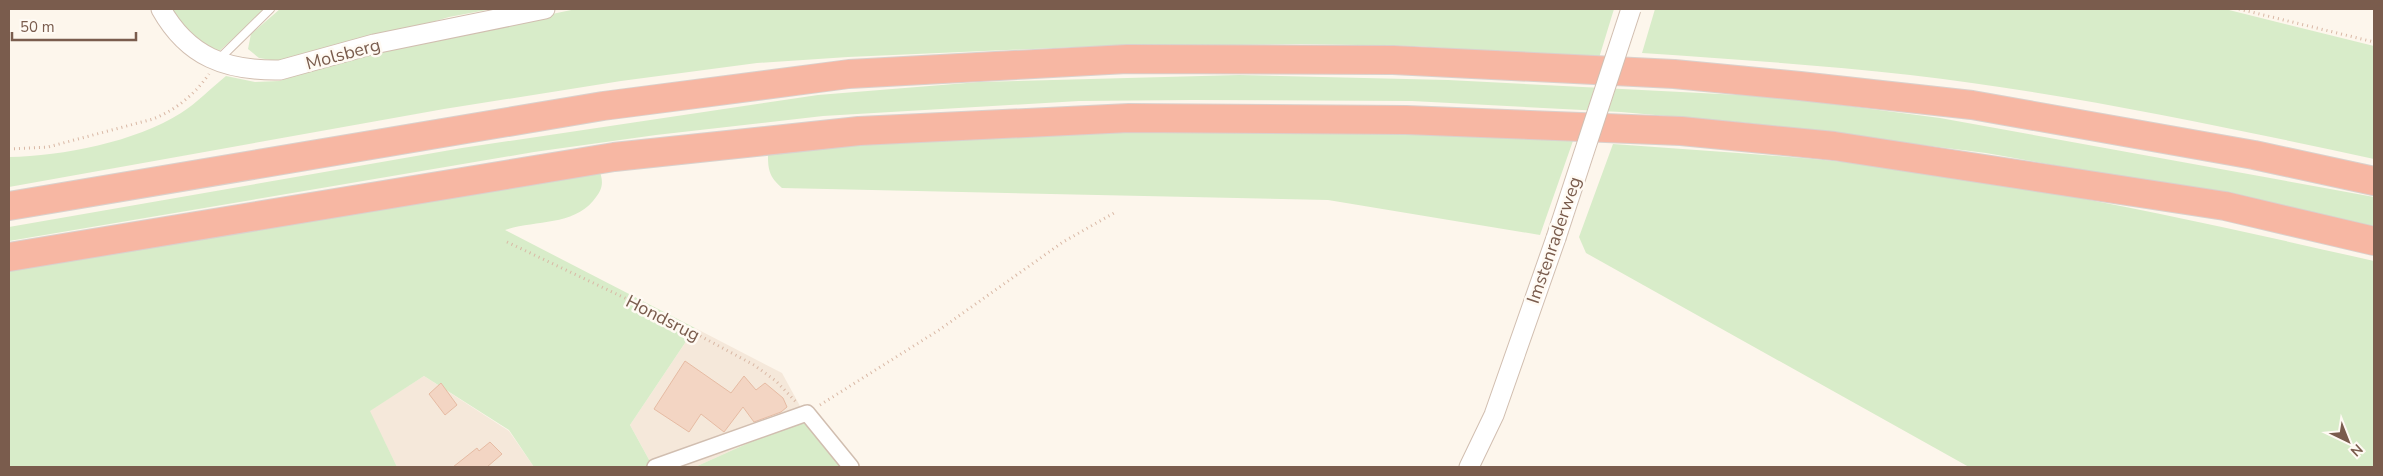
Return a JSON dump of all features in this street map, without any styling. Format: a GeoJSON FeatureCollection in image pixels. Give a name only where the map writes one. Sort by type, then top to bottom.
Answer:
{"type":"FeatureCollection","features":[{"type":"Feature","properties":{"kind":"highway"},"geometry":{"type":"LineString","coordinates":[[9,206],[613,105],[849,74],[1127,59],[1393,60],[1674,74],[1790,85],[1972,105],[2254,155],[2374,181]]}},
{"type":"Feature","properties":{"kind":"highway"},"geometry":{"type":"LineString","coordinates":[[9,257],[614,157],[860,131],[1129,118],[1387,120],[1681,131],[1834,146],[2225,206],[2374,241]]}},
{"type":"Feature","properties":{"kind":"street","name":"Molsberg"},"geometry":{"type":"LineString","coordinates":[[161,9],[183,41],[204,56],[251,69],[280,70],[374,44],[545,9]]}},
{"type":"Feature","properties":{"kind":"street","name":"Imstenraderweg"},"geometry":{"type":"LineString","coordinates":[[1469,467],[1494,415],[1556,238],[1630,9]]}},
{"type":"Feature","properties":{"kind":"street"},"geometry":{"type":"LineString","coordinates":[[656,467],[807,413],[851,467]]}},
{"type":"Feature","properties":{"kind":"lane"},"geometry":{"type":"LineString","coordinates":[[218,60],[270,9]]}},
{"type":"Feature","properties":{"kind":"path"},"geometry":{"type":"LineString","coordinates":[[2239,9],[2374,42]]}},
{"type":"Feature","properties":{"kind":"path"},"geometry":{"type":"LineString","coordinates":[[9,149],[48,147],[166,114],[192,93],[218,60]]}},
{"type":"Feature","properties":{"kind":"path"},"geometry":{"type":"LineString","coordinates":[[807,413],[939,330],[1063,242],[1114,213]]}},
{"type":"Feature","properties":{"kind":"path","name":"Hondsrug"},"geometry":{"type":"LineString","coordinates":[[507,242],[667,318],[754,365],[776,382],[807,413]]}},
{"type":"Feature","properties":{"kind":"shaded area"},"geometry":{"type":"Polygon","coordinates":[[[695,328],[782,373],[806,417],[695,467],[653,467],[630,425],[695,328]]]}},
{"type":"Feature","properties":{"kind":"shaded area"},"geometry":{"type":"Polygon","coordinates":[[[424,376],[509,431],[534,467],[397,467],[369,411],[424,376]]]}},
{"type":"Feature","properties":{"kind":"green space"},"geometry":{"type":"Polygon","coordinates":[[[166,9],[266,9],[216,54],[192,39],[166,9]]]}},
{"type":"Feature","properties":{"kind":"green space"},"geometry":{"type":"Polygon","coordinates":[[[280,9],[492,9],[449,17],[326,54],[277,61],[259,58],[248,49],[251,34],[280,9]]]}},
{"type":"Feature","properties":{"kind":"green space"},"geometry":{"type":"Polygon","coordinates":[[[576,9],[1614,9],[1599,58],[1414,46],[1301,44],[1077,47],[757,63],[621,81],[444,109],[9,187],[9,157],[52,154],[98,146],[142,132],[181,113],[226,76],[255,82],[279,81],[353,56],[576,9]]]}},
{"type":"Feature","properties":{"kind":"green space"},"geometry":{"type":"Polygon","coordinates":[[[1655,9],[2225,9],[2374,46],[2374,159],[2143,111],[1968,82],[1843,68],[1642,53],[1655,9]]]}},
{"type":"Feature","properties":{"kind":"green space"},"geometry":{"type":"Polygon","coordinates":[[[1239,75],[1448,80],[1779,97],[1940,118],[2374,197],[2374,229],[2217,194],[1986,153],[1748,123],[1621,112],[1412,101],[1192,100],[1079,101],[823,116],[656,135],[534,152],[9,241],[9,227],[462,148],[818,95],[979,82],[1239,75]]]}},
{"type":"Feature","properties":{"kind":"green space"},"geometry":{"type":"Polygon","coordinates":[[[1113,125],[1574,138],[1540,235],[1328,200],[782,188],[773,179],[768,166],[768,148],[1113,125]]]}},
{"type":"Feature","properties":{"kind":"green space"},"geometry":{"type":"Polygon","coordinates":[[[1613,144],[1824,160],[1895,168],[2016,186],[2136,209],[2374,261],[2374,467],[1969,467],[1586,253],[1579,237],[1613,144]]]}},
{"type":"Feature","properties":{"kind":"green space"},"geometry":{"type":"Polygon","coordinates":[[[599,169],[602,178],[601,189],[593,201],[584,209],[564,219],[505,230],[695,328],[630,425],[653,467],[534,467],[509,430],[424,376],[370,411],[397,467],[9,467],[9,271],[599,169]]]}},
{"type":"Feature","properties":{"kind":"green space"},"geometry":{"type":"Polygon","coordinates":[[[806,417],[853,467],[695,467],[806,417]]]}},
{"type":"Feature","properties":{"kind":"building"},"geometry":{"type":"Polygon","coordinates":[[[685,361],[731,393],[744,376],[756,390],[765,383],[783,398],[787,407],[781,412],[754,422],[743,407],[724,432],[701,414],[689,432],[654,409],[685,361]]]}},
{"type":"Feature","properties":{"kind":"building"},"geometry":{"type":"Polygon","coordinates":[[[441,383],[457,405],[445,415],[429,394],[441,383]]]}},
{"type":"Feature","properties":{"kind":"building"},"geometry":{"type":"Polygon","coordinates":[[[490,442],[502,454],[487,467],[453,467],[477,448],[479,451],[490,442]]]}}]}
